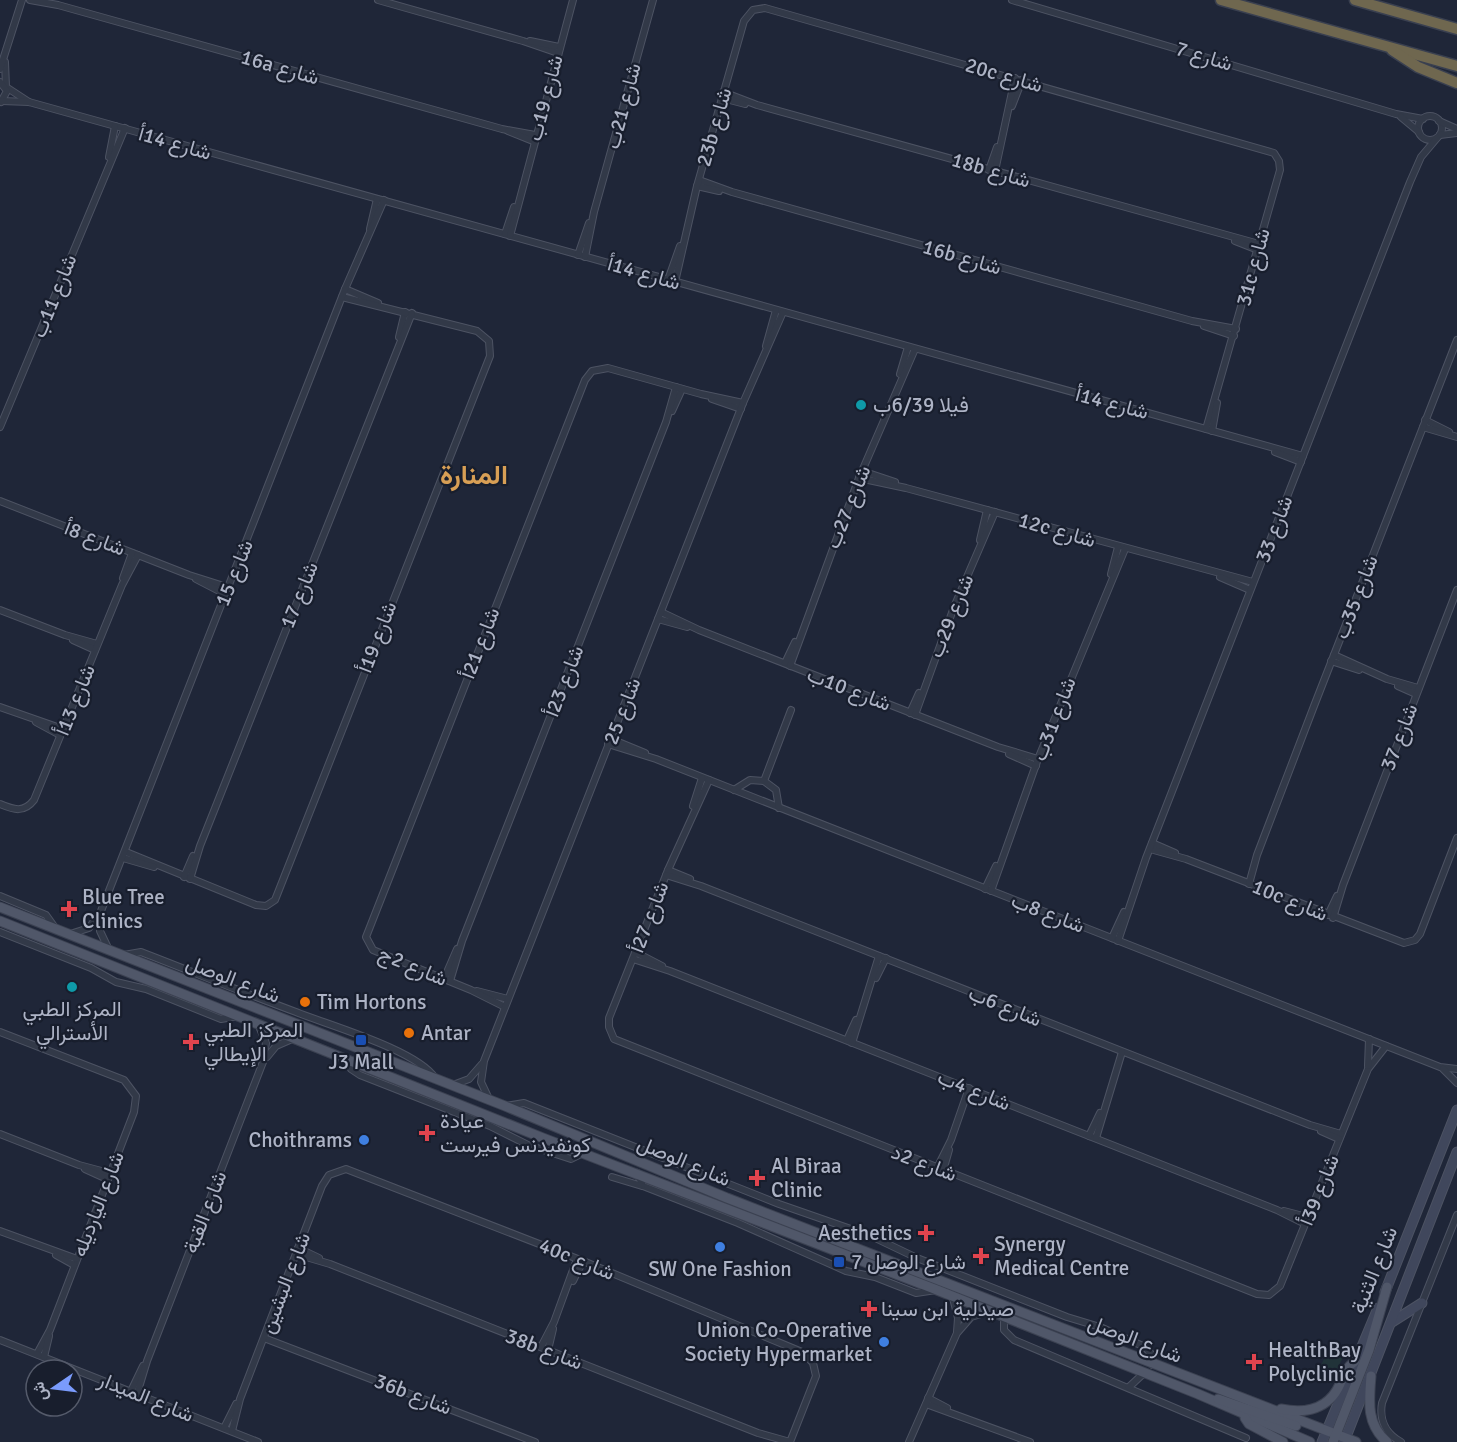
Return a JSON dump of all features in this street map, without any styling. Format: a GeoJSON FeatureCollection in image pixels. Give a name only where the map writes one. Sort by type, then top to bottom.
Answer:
{"type":"FeatureCollection","features":[{"type":"Feature","properties":{"kind":"highway"},"geometry":{"type":"LineString","coordinates":[[1221,0],[1457,66]]}},
{"type":"Feature","properties":{"kind":"highway"},"geometry":{"type":"LineString","coordinates":[[1355,0],[1457,29]]}},
{"type":"Feature","properties":{"kind":"highway"},"geometry":{"type":"LineString","coordinates":[[1387,46],[1418,67],[1457,83]]}},
{"type":"Feature","properties":{"kind":"main road","name":"شارع الوصل"},"geometry":{"type":"LineString","coordinates":[[0,907],[489,1099],[727,1198],[1262,1406],[1334,1439],[1356,1442]]}},
{"type":"Feature","properties":{"kind":"main road","name":"شارع الوصل"},"geometry":{"type":"LineString","coordinates":[[0,921],[844,1256],[937,1290],[1198,1394],[1310,1442]]}},
{"type":"Feature","properties":{"kind":"main road","name":"شارع الثنية"},"geometry":{"type":"LineString","coordinates":[[1334,1439],[1355,1361],[1457,1110]]}},
{"type":"Feature","properties":{"kind":"main road","name":"شارع الثنية"},"geometry":{"type":"LineString","coordinates":[[1334,1439],[1371,1376],[1457,1152]]}},
{"type":"Feature","properties":{"kind":"main road"},"geometry":{"type":"LineString","coordinates":[[1198,1394],[1242,1406],[1334,1439],[1369,1350],[1387,1287]]}},
{"type":"Feature","properties":{"kind":"main road"},"geometry":{"type":"LineString","coordinates":[[1392,1322],[1422,1303]]}},
{"type":"Feature","properties":{"kind":"main road"},"geometry":{"type":"LineString","coordinates":[[1262,1406],[1292,1412],[1318,1408],[1332,1398],[1344,1370],[1355,1361]]}},
{"type":"Feature","properties":{"kind":"main road"},"geometry":{"type":"LineString","coordinates":[[1371,1376],[1371,1418],[1376,1430],[1387,1442]]}},
{"type":"Feature","properties":{"kind":"main road"},"geometry":{"type":"LineString","coordinates":[[1244,1415],[1250,1424],[1283,1442]]}},
{"type":"Feature","properties":{"kind":"street"},"geometry":{"type":"LineString","coordinates":[[1,102],[7,94],[3,84],[6,58],[22,0]]}},
{"type":"Feature","properties":{"kind":"street","name":"16a شارع"},"geometry":{"type":"LineString","coordinates":[[30,0],[58,5],[534,138]]}},
{"type":"Feature","properties":{"kind":"street","name":"16a شارع"},"geometry":{"type":"LineString","coordinates":[[48,0],[58,5]]}},
{"type":"Feature","properties":{"kind":"street"},"geometry":{"type":"LineString","coordinates":[[378,0],[559,50]]}},
{"type":"Feature","properties":{"kind":"street","name":"شارع 19ب"},"geometry":{"type":"LineString","coordinates":[[507,235],[573,0]]}},
{"type":"Feature","properties":{"kind":"street","name":"شارع 21ب"},"geometry":{"type":"LineString","coordinates":[[582,256],[652,0]]}},
{"type":"Feature","properties":{"kind":"street","name":"شارع 7"},"geometry":{"type":"LineString","coordinates":[[1012,0],[1396,114],[1423,119]]}},
{"type":"Feature","properties":{"kind":"street","name":"20c شارع"},"geometry":{"type":"LineString","coordinates":[[746,18],[753,10],[765,8],[1266,148]]}},
{"type":"Feature","properties":{"kind":"street","name":"23b شارع"},"geometry":{"type":"LineString","coordinates":[[675,282],[698,183],[746,18]]}},
{"type":"Feature","properties":{"kind":"street"},"geometry":{"type":"LineString","coordinates":[[0,69],[6,58]]}},
{"type":"Feature","properties":{"kind":"street"},"geometry":{"type":"LineString","coordinates":[[992,171],[1018,79]]}},
{"type":"Feature","properties":{"kind":"street","name":"شارع 14أ"},"geometry":{"type":"LineString","coordinates":[[3,84],[29,102]]}},
{"type":"Feature","properties":{"kind":"street","name":"18b شارع"},"geometry":{"type":"LineString","coordinates":[[723,95],[1258,247]]}},
{"type":"Feature","properties":{"kind":"street","name":"شارع 14أ"},"geometry":{"type":"LineString","coordinates":[[1,102],[29,102],[1209,430],[1302,459]]}},
{"type":"Feature","properties":{"kind":"street","name":"شارع 7"},"geometry":{"type":"LineString","coordinates":[[1396,114],[1420,134]]}},
{"type":"Feature","properties":{"kind":"street"},"geometry":{"type":"LineString","coordinates":[[1430,117],[1457,131],[1430,140],[1420,134],[1419,125],[1423,119],[1430,117]]}},
{"type":"Feature","properties":{"kind":"street"},"geometry":{"type":"LineString","coordinates":[[1438,136],[1442,128],[1439,121]]}},
{"type":"Feature","properties":{"kind":"street","name":"شارع 11ب"},"geometry":{"type":"LineString","coordinates":[[107,166],[115,126]]}},
{"type":"Feature","properties":{"kind":"street","name":"شارع 11ب"},"geometry":{"type":"LineString","coordinates":[[0,427],[124,129]]}},
{"type":"Feature","properties":{"kind":"street","name":"شارع 33"},"geometry":{"type":"LineString","coordinates":[[1420,134],[1421,157]]}},
{"type":"Feature","properties":{"kind":"street","name":"شارع 33"},"geometry":{"type":"LineString","coordinates":[[1115,940],[1421,157],[1438,136]]}},
{"type":"Feature","properties":{"kind":"street","name":"31c شارع"},"geometry":{"type":"LineString","coordinates":[[1209,430],[1218,390],[1280,170],[1277,156],[1266,148]]}},
{"type":"Feature","properties":{"kind":"street","name":"16b شارع"},"geometry":{"type":"LineString","coordinates":[[698,183],[1235,333]]}},
{"type":"Feature","properties":{"kind":"street","name":"شارع 15"},"geometry":{"type":"LineString","coordinates":[[70,934],[89,928],[101,911],[345,289],[369,236],[380,200]]}},
{"type":"Feature","properties":{"kind":"street","name":"23b شارع"},"geometry":{"type":"LineString","coordinates":[[668,280],[685,237]]}},
{"type":"Feature","properties":{"kind":"street"},"geometry":{"type":"LineString","coordinates":[[345,289],[384,306]]}},
{"type":"Feature","properties":{"kind":"street"},"geometry":{"type":"LineString","coordinates":[[342,297],[409,312]]}},
{"type":"Feature","properties":{"kind":"street","name":"شارع 25"},"geometry":{"type":"LineString","coordinates":[[489,1099],[481,1082],[484,1061],[780,311]]}},
{"type":"Feature","properties":{"kind":"street","name":"شارع 17"},"geometry":{"type":"LineString","coordinates":[[187,878],[409,312]]}},
{"type":"Feature","properties":{"kind":"street","name":"شارع 19أ"},"geometry":{"type":"LineString","coordinates":[[187,878],[256,905],[270,904],[277,897],[405,566],[490,356],[489,341],[481,332],[409,312]]}},
{"type":"Feature","properties":{"kind":"street","name":"شارع 35ب"},"geometry":{"type":"LineString","coordinates":[[1246,883],[1457,340]]}},
{"type":"Feature","properties":{"kind":"street","name":"شارع 27ب"},"geometry":{"type":"LineString","coordinates":[[788,664],[911,348]]}},
{"type":"Feature","properties":{"kind":"street","name":"شارع 21أ"},"geometry":{"type":"LineString","coordinates":[[367,933],[585,380],[592,371],[608,368],[679,388]]}},
{"type":"Feature","properties":{"kind":"street"},"geometry":{"type":"LineString","coordinates":[[679,388],[742,406]]}},
{"type":"Feature","properties":{"kind":"street","name":"شارع 23أ"},"geometry":{"type":"LineString","coordinates":[[447,980],[679,388]]}},
{"type":"Feature","properties":{"kind":"street"},"geometry":{"type":"LineString","coordinates":[[1424,424],[1457,437]]}},
{"type":"Feature","properties":{"kind":"street","name":"12c شارع"},"geometry":{"type":"LineString","coordinates":[[862,471],[906,488]]}},
{"type":"Feature","properties":{"kind":"street","name":"12c شارع"},"geometry":{"type":"LineString","coordinates":[[860,478],[906,488],[1208,572],[1253,582]]}},
{"type":"Feature","properties":{"kind":"street","name":"شارع 8أ"},"geometry":{"type":"LineString","coordinates":[[0,501],[226,591]]}},
{"type":"Feature","properties":{"kind":"street","name":"شارع 29ب"},"geometry":{"type":"LineString","coordinates":[[978,549],[987,510]]}},
{"type":"Feature","properties":{"kind":"street","name":"شارع 29ب"},"geometry":{"type":"LineString","coordinates":[[913,714],[978,549],[995,512]]}},
{"type":"Feature","properties":{"kind":"street","name":"شارع 31ب"},"geometry":{"type":"LineString","coordinates":[[988,890],[1122,548]]}},
{"type":"Feature","properties":{"kind":"street","name":"شارع 13أ"},"geometry":{"type":"LineString","coordinates":[[0,804],[22,810],[34,800],[135,554]]}},
{"type":"Feature","properties":{"kind":"street","name":"12c شارع"},"geometry":{"type":"LineString","coordinates":[[1208,572],[1250,590]]}},
{"type":"Feature","properties":{"kind":"street","name":"شارع 37"},"geometry":{"type":"LineString","coordinates":[[1331,916],[1457,590]]}},
{"type":"Feature","properties":{"kind":"street"},"geometry":{"type":"LineString","coordinates":[[0,610],[96,647]]}},
{"type":"Feature","properties":{"kind":"street","name":"شارع 10ب"},"geometry":{"type":"LineString","coordinates":[[659,615],[1037,763]]}},
{"type":"Feature","properties":{"kind":"street"},"geometry":{"type":"LineString","coordinates":[[1332,658],[1417,691]]}},
{"type":"Feature","properties":{"kind":"street"},"geometry":{"type":"LineString","coordinates":[[0,707],[62,732]]}},
{"type":"Feature","properties":{"kind":"street"},"geometry":{"type":"LineString","coordinates":[[764,781],[791,710]]}},
{"type":"Feature","properties":{"kind":"street","name":"شارع 8ب"},"geometry":{"type":"LineString","coordinates":[[610,742],[1440,1067],[1457,1069]]}},
{"type":"Feature","properties":{"kind":"street","name":"شارع 27أ"},"geometry":{"type":"LineString","coordinates":[[609,1018],[705,779]]}},
{"type":"Feature","properties":{"kind":"street"},"geometry":{"type":"LineString","coordinates":[[734,790],[750,780],[764,781],[776,790],[779,808]]}},
{"type":"Feature","properties":{"kind":"street","name":"10c شارع"},"geometry":{"type":"LineString","coordinates":[[1151,846],[1395,942],[1410,943],[1420,934],[1457,838]]}},
{"type":"Feature","properties":{"kind":"street"},"geometry":{"type":"LineString","coordinates":[[124,855],[187,878]]}},
{"type":"Feature","properties":{"kind":"street","name":"شارع 6ب"},"geometry":{"type":"LineString","coordinates":[[667,872],[1340,1136]]}},
{"type":"Feature","properties":{"kind":"street"},"geometry":{"type":"LineString","coordinates":[[0,896],[46,915],[56,929]]}},
{"type":"Feature","properties":{"kind":"street","name":"شارع 15"},"geometry":{"type":"LineString","coordinates":[[101,911],[100,931],[109,950]]}},
{"type":"Feature","properties":{"kind":"street"},"geometry":{"type":"LineString","coordinates":[[0,932],[91,968],[116,982],[146,989],[221,1019],[240,1016]]}},
{"type":"Feature","properties":{"kind":"street","name":"شارع 2ج"},"geometry":{"type":"LineString","coordinates":[[367,933],[367,941],[373,950],[471,990],[505,1007]]}},
{"type":"Feature","properties":{"kind":"street","name":"شارع 4ب"},"geometry":{"type":"LineString","coordinates":[[634,956],[1306,1221]]}},
{"type":"Feature","properties":{"kind":"street"},"geometry":{"type":"LineString","coordinates":[[850,1042],[883,957]]}},
{"type":"Feature","properties":{"kind":"street","name":"شارع 2ج"},"geometry":{"type":"LineString","coordinates":[[471,990],[508,999]]}},
{"type":"Feature","properties":{"kind":"street","name":"شارع 2د"},"geometry":{"type":"LineString","coordinates":[[609,1018],[610,1032],[622,1044],[1257,1294]]}},
{"type":"Feature","properties":{"kind":"street","name":"شارع القبة"},"geometry":{"type":"LineString","coordinates":[[134,1392],[263,1062],[266,1043],[257,1023]]}},
{"type":"Feature","properties":{"kind":"street","name":"شارع اليارديله"},"geometry":{"type":"LineString","coordinates":[[0,1032],[124,1080],[135,1091],[136,1107],[41,1355]]}},
{"type":"Feature","properties":{"kind":"street","name":"شارع القبة"},"geometry":{"type":"LineString","coordinates":[[263,1062],[276,1046],[297,1038]]}},
{"type":"Feature","properties":{"kind":"street","name":"شارع 39أ"},"geometry":{"type":"LineString","coordinates":[[1368,1069],[1369,1039]]}},
{"type":"Feature","properties":{"kind":"street","name":"شارع 39أ"},"geometry":{"type":"LineString","coordinates":[[1257,1294],[1269,1295],[1280,1286],[1368,1069],[1386,1046]]}},
{"type":"Feature","properties":{"kind":"street"},"geometry":{"type":"LineString","coordinates":[[1092,1137],[1125,1053]]}},
{"type":"Feature","properties":{"kind":"street","name":"شارع 25"},"geometry":{"type":"LineString","coordinates":[[453,1085],[469,1079],[484,1061]]}},
{"type":"Feature","properties":{"kind":"street","name":"شارع 8ب"},"geometry":{"type":"LineString","coordinates":[[1440,1067],[1457,1083]]}},
{"type":"Feature","properties":{"kind":"street"},"geometry":{"type":"LineString","coordinates":[[940,1169],[971,1089]]}},
{"type":"Feature","properties":{"kind":"street"},"geometry":{"type":"LineString","coordinates":[[505,1106],[524,1103],[779,1204],[872,1236],[917,1258],[1067,1317],[1100,1326],[1145,1347],[1153,1357],[1153,1365]]}},
{"type":"Feature","properties":{"kind":"street"},"geometry":{"type":"LineString","coordinates":[[0,1134],[108,1176]]}},
{"type":"Feature","properties":{"kind":"street","name":"40c شارع"},"geometry":{"type":"LineString","coordinates":[[335,1171],[352,1170],[580,1260],[797,1350],[813,1363],[815,1380],[790,1442]]}},
{"type":"Feature","properties":{"kind":"street","name":"شارع البشين"},"geometry":{"type":"LineString","coordinates":[[232,1431],[240,1399],[322,1186],[335,1171]]}},
{"type":"Feature","properties":{"kind":"street"},"geometry":{"type":"LineString","coordinates":[[637,1173],[643,1186]]}},
{"type":"Feature","properties":{"kind":"street"},"geometry":{"type":"LineString","coordinates":[[612,1176],[738,1223],[846,1271],[875,1277],[915,1293],[937,1290]]}},
{"type":"Feature","properties":{"kind":"street"},"geometry":{"type":"LineString","coordinates":[[1401,1442],[1386,1430],[1381,1407],[1457,1215]]}},
{"type":"Feature","properties":{"kind":"street"},"geometry":{"type":"LineString","coordinates":[[0,1230],[76,1262]]}},
{"type":"Feature","properties":{"kind":"street","name":"38b شارع"},"geometry":{"type":"LineString","coordinates":[[297,1251],[776,1442]]}},
{"type":"Feature","properties":{"kind":"street"},"geometry":{"type":"LineString","coordinates":[[541,1347],[580,1260]]}},
{"type":"Feature","properties":{"kind":"street"},"geometry":{"type":"LineString","coordinates":[[909,1442],[957,1332],[958,1318],[953,1298]]}},
{"type":"Feature","properties":{"kind":"street"},"geometry":{"type":"LineString","coordinates":[[957,1332],[971,1317],[989,1312]]}},
{"type":"Feature","properties":{"kind":"street"},"geometry":{"type":"LineString","coordinates":[[1004,1318],[1004,1330],[1011,1338],[1246,1438]]}},
{"type":"Feature","properties":{"kind":"street"},"geometry":{"type":"LineString","coordinates":[[548,1350],[554,1322]]}},
{"type":"Feature","properties":{"kind":"street","name":"36b شارع"},"geometry":{"type":"LineString","coordinates":[[265,1335],[535,1442]]}},
{"type":"Feature","properties":{"kind":"street","name":"شارع الميدار"},"geometry":{"type":"LineString","coordinates":[[0,1340],[258,1442]]}},
{"type":"Feature","properties":{"kind":"street"},"geometry":{"type":"LineString","coordinates":[[1129,1387],[1144,1373]]}},
{"type":"Feature","properties":{"kind":"street","name":"شارع البشين"},"geometry":{"type":"LineString","coordinates":[[224,1428],[240,1399]]}},
{"type":"Feature","properties":{"kind":"street"},"geometry":{"type":"LineString","coordinates":[[927,1401],[1022,1441]]}},
{"type":"Feature","properties":{"kind":"street","name":"38b شارع"},"geometry":{"type":"LineString","coordinates":[[758,1433],[790,1442]]}},
{"type":"Feature","properties":{"kind":"shaded area"},"geometry":{"type":"Polygon","coordinates":[[[1333,1341],[1347,1348],[1331,1384],[1316,1375],[1333,1341]]]}},
{"type":"Feature","properties":{"kind":"place","name":"فيلا 6/39ب"},"geometry":{"type":"Point","coordinates":[861,405]}},
{"type":"Feature","properties":{"kind":"place","name":"Blue Tree Clinics"},"geometry":{"type":"Point","coordinates":[69,909]}},
{"type":"Feature","properties":{"kind":"place","name":"المركز الطبي الأسترالي"},"geometry":{"type":"Point","coordinates":[72,987]}},
{"type":"Feature","properties":{"kind":"place","name":"Tim Hortons"},"geometry":{"type":"Point","coordinates":[305,1002]}},
{"type":"Feature","properties":{"kind":"place","name":"Antar"},"geometry":{"type":"Point","coordinates":[409,1033]}},
{"type":"Feature","properties":{"kind":"place","name":"J3 Mall"},"geometry":{"type":"Point","coordinates":[361,1040]}},
{"type":"Feature","properties":{"kind":"place","name":"المركز الطبي الإيطالي"},"geometry":{"type":"Point","coordinates":[191,1042]}},
{"type":"Feature","properties":{"kind":"place","name":"عيادة كونفيدنس فيرست"},"geometry":{"type":"Point","coordinates":[427,1133]}},
{"type":"Feature","properties":{"kind":"place","name":"Choithrams"},"geometry":{"type":"Point","coordinates":[364,1140]}},
{"type":"Feature","properties":{"kind":"place","name":"Al Biraa Clinic"},"geometry":{"type":"Point","coordinates":[757,1178]}},
{"type":"Feature","properties":{"kind":"place","name":"Aesthetics"},"geometry":{"type":"Point","coordinates":[926,1233]}},
{"type":"Feature","properties":{"kind":"place","name":"SW One Fashion"},"geometry":{"type":"Point","coordinates":[720,1247]}},
{"type":"Feature","properties":{"kind":"place","name":"Synergy Medical Centre"},"geometry":{"type":"Point","coordinates":[981,1256]}},
{"type":"Feature","properties":{"kind":"place","name":"شارع الوصل 7"},"geometry":{"type":"Point","coordinates":[839,1262]}},
{"type":"Feature","properties":{"kind":"place","name":"صيدلية ابن سينا"},"geometry":{"type":"Point","coordinates":[869,1309]}},
{"type":"Feature","properties":{"kind":"place","name":"Union Co-Operative Society Hypermarket"},"geometry":{"type":"Point","coordinates":[884,1342]}},
{"type":"Feature","properties":{"kind":"place","name":"HealthBay Polyclinic"},"geometry":{"type":"Point","coordinates":[1254,1362]}},
{"type":"Feature","properties":{"kind":"district","name":"المنارة"},"geometry":{"type":"Point","coordinates":[474,475]}}]}
